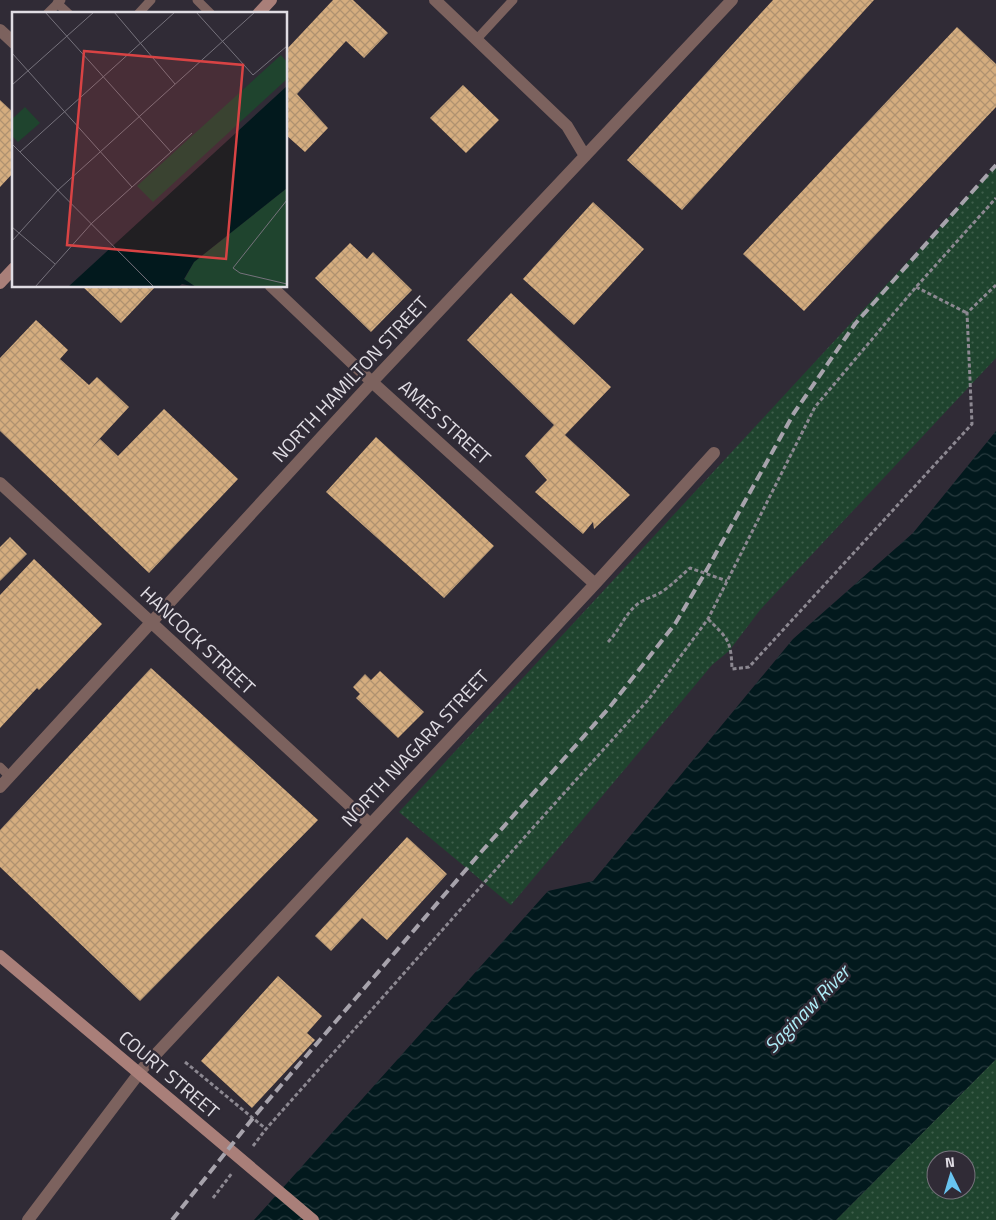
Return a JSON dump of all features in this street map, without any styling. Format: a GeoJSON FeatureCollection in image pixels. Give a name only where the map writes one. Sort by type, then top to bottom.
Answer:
{"type":"FeatureCollection","features":[{"type":"Feature","properties":{"kind":"main road"},"geometry":{"type":"LineString","coordinates":[[260,12],[272,0]]}},
{"type":"Feature","properties":{"kind":"main road"},"geometry":{"type":"LineString","coordinates":[[0,282],[12,270]]}},
{"type":"Feature","properties":{"kind":"main road","name":"COURT STREET"},"geometry":{"type":"LineString","coordinates":[[0,956],[313,1220]]}},
{"type":"Feature","properties":{"kind":"street"},"geometry":{"type":"LineString","coordinates":[[435,0],[567,126],[585,156]]}},
{"type":"Feature","properties":{"kind":"street","name":"NORTH HAMILTON STREET"},"geometry":{"type":"LineString","coordinates":[[0,787],[372,382],[732,0]]}},
{"type":"Feature","properties":{"kind":"street"},"geometry":{"type":"LineString","coordinates":[[0,30],[12,41]]}},
{"type":"Feature","properties":{"kind":"street","name":"AMES STREET"},"geometry":{"type":"LineString","coordinates":[[274,288],[372,382],[594,584]]}},
{"type":"Feature","properties":{"kind":"street","name":"NORTH NIAGARA STREET"},"geometry":{"type":"LineString","coordinates":[[28,1220],[143,1068],[714,453]]}},
{"type":"Feature","properties":{"kind":"street","name":"HANCOCK STREET"},"geometry":{"type":"LineString","coordinates":[[0,483],[370,824]]}},
{"type":"Feature","properties":{"kind":"lane"},"geometry":{"type":"LineString","coordinates":[[140,12],[151,0]]}},
{"type":"Feature","properties":{"kind":"lane"},"geometry":{"type":"LineString","coordinates":[[197,0],[209,12]]}},
{"type":"Feature","properties":{"kind":"lane"},"geometry":{"type":"LineString","coordinates":[[476,40],[513,0]]}},
{"type":"Feature","properties":{"kind":"lane"},"geometry":{"type":"LineString","coordinates":[[49,12],[59,2],[67,12]]}},
{"type":"Feature","properties":{"kind":"lane"},"geometry":{"type":"LineString","coordinates":[[0,767],[10,776]]}},
{"type":"Feature","properties":{"kind":"path"},"geometry":{"type":"LineString","coordinates":[[248,1152],[266,1129],[649,699],[708,619],[815,407],[916,287],[996,198]]}},
{"type":"Feature","properties":{"kind":"path"},"geometry":{"type":"LineString","coordinates":[[708,619],[726,636],[731,648],[732,669],[749,667],[972,424],[967,313],[996,285]]}},
{"type":"Feature","properties":{"kind":"path"},"geometry":{"type":"LineString","coordinates":[[916,287],[967,313]]}},
{"type":"Feature","properties":{"kind":"path"},"geometry":{"type":"LineString","coordinates":[[608,642],[616,634],[623,620],[640,603],[662,591],[690,568],[727,581]]}},
{"type":"Feature","properties":{"kind":"path"},"geometry":{"type":"LineString","coordinates":[[185,1062],[266,1129]]}},
{"type":"Feature","properties":{"kind":"path"},"geometry":{"type":"LineString","coordinates":[[212,1198],[236,1167]]}},
{"type":"Feature","properties":{"kind":"green space"},"geometry":{"type":"Polygon","coordinates":[[[996,166],[996,358],[760,610],[729,651],[712,665],[511,905],[399,812],[996,166]]]}},
{"type":"Feature","properties":{"kind":"green space"},"geometry":{"type":"Polygon","coordinates":[[[996,1059],[996,1220],[836,1220],[996,1059]]]}},
{"type":"Feature","properties":{"kind":"water","name":"Saginaw River"},"geometry":{"type":"Polygon","coordinates":[[[996,431],[996,1059],[836,1220],[254,1220],[548,891],[593,881],[793,639],[913,533],[996,431]]]}},
{"type":"Feature","properties":{"kind":"building"},"geometry":{"type":"Polygon","coordinates":[[[333,0],[353,0],[388,33],[364,58],[346,41],[297,94],[328,128],[305,152],[288,137],[288,48],[333,0]]]}},
{"type":"Feature","properties":{"kind":"building"},"geometry":{"type":"Polygon","coordinates":[[[773,0],[874,0],[682,210],[627,160],[773,0]]]}},
{"type":"Feature","properties":{"kind":"building"},"geometry":{"type":"Polygon","coordinates":[[[957,27],[996,64],[996,107],[804,311],[743,254],[957,27]]]}},
{"type":"Feature","properties":{"kind":"building"},"geometry":{"type":"Polygon","coordinates":[[[463,85],[499,120],[466,153],[430,118],[463,85]]]}},
{"type":"Feature","properties":{"kind":"building"},"geometry":{"type":"Polygon","coordinates":[[[0,100],[12,111],[12,174],[0,187],[0,100]]]}},
{"type":"Feature","properties":{"kind":"building"},"geometry":{"type":"Polygon","coordinates":[[[593,202],[644,249],[574,325],[523,279],[593,202]]]}},
{"type":"Feature","properties":{"kind":"building"},"geometry":{"type":"Polygon","coordinates":[[[350,243],[367,259],[373,252],[412,290],[371,332],[315,278],[350,243]]]}},
{"type":"Feature","properties":{"kind":"building"},"geometry":{"type":"Polygon","coordinates":[[[84,288],[154,288],[121,323],[84,288]]]}},
{"type":"Feature","properties":{"kind":"building"},"geometry":{"type":"Polygon","coordinates":[[[511,293],[611,387],[565,435],[630,495],[594,529],[593,522],[583,534],[535,492],[547,480],[525,456],[554,425],[467,340],[511,293]]]}},
{"type":"Feature","properties":{"kind":"building"},"geometry":{"type":"Polygon","coordinates":[[[36,320],[68,350],[60,359],[89,385],[97,377],[129,407],[91,448],[100,439],[118,456],[164,409],[238,479],[149,573],[0,431],[0,358],[36,320]]]}},
{"type":"Feature","properties":{"kind":"building"},"geometry":{"type":"Polygon","coordinates":[[[376,437],[494,546],[444,598],[326,492],[376,437]]]}},
{"type":"Feature","properties":{"kind":"building"},"geometry":{"type":"Polygon","coordinates":[[[10,537],[27,554],[0,581],[0,547],[10,537]]]}},
{"type":"Feature","properties":{"kind":"building"},"geometry":{"type":"Polygon","coordinates":[[[34,559],[102,624],[39,690],[37,688],[0,728],[0,595],[34,559]]]}},
{"type":"Feature","properties":{"kind":"building"},"geometry":{"type":"Polygon","coordinates":[[[151,668],[318,820],[140,1001],[0,867],[0,830],[151,668]]]}},
{"type":"Feature","properties":{"kind":"building"},"geometry":{"type":"Polygon","coordinates":[[[380,671],[424,712],[398,738],[356,698],[360,694],[353,687],[365,674],[371,680],[380,671]]]}},
{"type":"Feature","properties":{"kind":"building"},"geometry":{"type":"Polygon","coordinates":[[[407,837],[447,874],[387,940],[362,918],[331,951],[315,936],[407,837]]]}},
{"type":"Feature","properties":{"kind":"building"},"geometry":{"type":"Polygon","coordinates":[[[278,976],[322,1016],[307,1033],[315,1040],[252,1108],[201,1061],[278,976]]]}},
{"type":"Feature","properties":{"kind":"railway"},"geometry":{"type":"LineString","coordinates":[[172,1220],[253,1118],[482,851],[609,708],[675,624],[794,413],[855,324],[996,165]]}}]}
